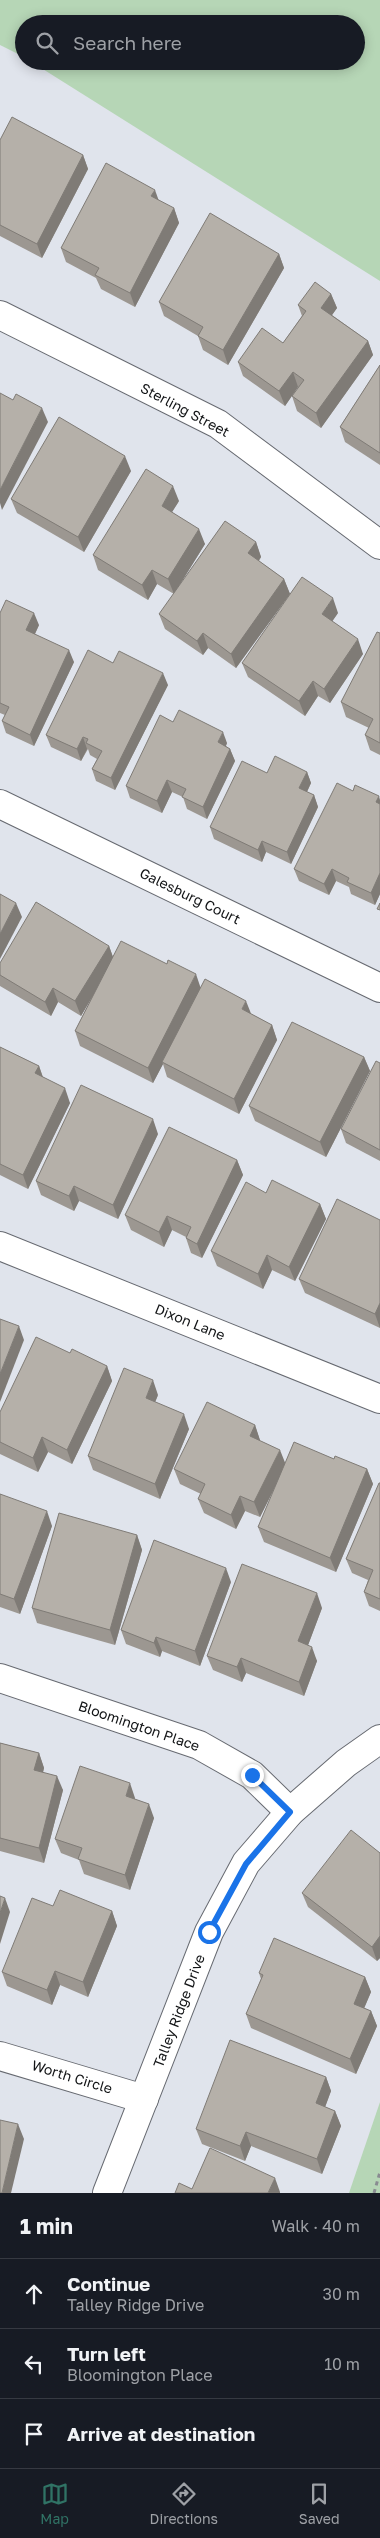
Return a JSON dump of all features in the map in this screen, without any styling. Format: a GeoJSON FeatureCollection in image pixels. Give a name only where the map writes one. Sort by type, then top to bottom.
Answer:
{"type":"FeatureCollection","features":[{"type":"Feature","properties":{"kind":"street","name":"Sterling Street"},"geometry":{"type":"LineString","coordinates":[[0,315],[218,424],[380,545]]}},
{"type":"Feature","properties":{"kind":"street","name":"Galesburg Court"},"geometry":{"type":"LineString","coordinates":[[0,804],[380,988]]}},
{"type":"Feature","properties":{"kind":"street","name":"Dixon Lane"},"geometry":{"type":"LineString","coordinates":[[0,1246],[380,1399]]}},
{"type":"Feature","properties":{"kind":"street","name":"Bloomington Place"},"geometry":{"type":"LineString","coordinates":[[0,1678],[198,1745],[252,1775],[290,1812]]}},
{"type":"Feature","properties":{"kind":"street","name":"Talley Ridge Drive"},"geometry":{"type":"LineString","coordinates":[[107,2193],[209,1932],[246,1864],[290,1812],[346,1763],[380,1739]]}},
{"type":"Feature","properties":{"kind":"street","name":"Worth Circle"},"geometry":{"type":"LineString","coordinates":[[0,2056],[144,2099]]}},
{"type":"Feature","properties":{"kind":"path"},"geometry":{"type":"LineString","coordinates":[[374,2193],[380,2172]]}},
{"type":"Feature","properties":{"kind":"green space"},"geometry":{"type":"Polygon","coordinates":[[[0,0],[380,0],[380,281],[44,70],[365,70],[365,15],[15,15],[15,52],[0,45],[0,0]]]}},
{"type":"Feature","properties":{"kind":"green space"},"geometry":{"type":"Polygon","coordinates":[[[380,2102],[380,2193],[349,2193],[380,2102]]]}},
{"type":"Feature","properties":{"kind":"building"},"geometry":{"type":"Polygon","coordinates":[[[12,117],[83,155],[37,244],[0,225],[0,140],[12,117]]]}},
{"type":"Feature","properties":{"kind":"building"},"geometry":{"type":"Polygon","coordinates":[[[106,163],[155,190],[151,196],[174,208],[130,293],[95,275],[99,268],[61,248],[106,163]]]}},
{"type":"Feature","properties":{"kind":"building"},"geometry":{"type":"Polygon","coordinates":[[[210,213],[279,254],[223,350],[198,336],[203,327],[159,302],[210,213]]]}},
{"type":"Feature","properties":{"kind":"building"},"geometry":{"type":"Polygon","coordinates":[[[315,282],[331,294],[321,308],[368,341],[316,413],[292,396],[304,380],[293,372],[279,391],[238,362],[262,328],[283,343],[306,311],[298,305],[315,282]]]}},
{"type":"Feature","properties":{"kind":"building"},"geometry":{"type":"Polygon","coordinates":[[[380,365],[380,453],[340,427],[380,365]]]}},
{"type":"Feature","properties":{"kind":"building"},"geometry":{"type":"Polygon","coordinates":[[[0,393],[13,400],[16,394],[42,408],[0,490],[0,393]]]}},
{"type":"Feature","properties":{"kind":"building"},"geometry":{"type":"Polygon","coordinates":[[[59,417],[125,456],[78,537],[11,499],[59,417]]]}},
{"type":"Feature","properties":{"kind":"building"},"geometry":{"type":"Polygon","coordinates":[[[146,469],[173,486],[162,506],[199,529],[168,579],[152,570],[142,585],[93,555],[146,469]]]}},
{"type":"Feature","properties":{"kind":"building"},"geometry":{"type":"Polygon","coordinates":[[[225,521],[256,542],[248,553],[284,579],[231,654],[203,633],[197,641],[159,614],[225,521]]]}},
{"type":"Feature","properties":{"kind":"building"},"geometry":{"type":"Polygon","coordinates":[[[302,577],[333,598],[322,614],[358,639],[324,689],[313,681],[299,701],[242,663],[302,577]]]}},
{"type":"Feature","properties":{"kind":"building"},"geometry":{"type":"Polygon","coordinates":[[[6,600],[34,613],[26,630],[69,650],[30,735],[2,721],[9,707],[0,703],[0,613],[6,600]]]}},
{"type":"Feature","properties":{"kind":"building"},"geometry":{"type":"Polygon","coordinates":[[[377,632],[380,633],[380,743],[365,735],[373,719],[341,702],[377,632]]]}},
{"type":"Feature","properties":{"kind":"building"},"geometry":{"type":"Polygon","coordinates":[[[88,650],[113,663],[119,651],[163,673],[111,778],[92,769],[102,751],[86,743],[88,739],[83,737],[77,749],[46,735],[88,650]]]}},
{"type":"Feature","properties":{"kind":"building"},"geometry":{"type":"Polygon","coordinates":[[[179,710],[223,732],[218,742],[230,749],[203,807],[182,797],[186,789],[167,780],[157,801],[126,786],[160,715],[173,722],[179,710]]]}},
{"type":"Feature","properties":{"kind":"building"},"geometry":{"type":"Polygon","coordinates":[[[275,756],[307,772],[299,788],[314,795],[287,852],[262,841],[258,850],[210,827],[242,761],[267,773],[275,756]]]}},
{"type":"Feature","properties":{"kind":"building"},"geometry":{"type":"Polygon","coordinates":[[[337,783],[353,791],[355,785],[379,796],[376,802],[380,804],[380,873],[371,893],[347,882],[349,878],[332,869],[324,884],[294,869],[337,783]]]}},
{"type":"Feature","properties":{"kind":"building"},"geometry":{"type":"Polygon","coordinates":[[[0,894],[16,903],[0,934],[0,894]]]}},
{"type":"Feature","properties":{"kind":"building"},"geometry":{"type":"Polygon","coordinates":[[[36,902],[109,946],[75,1001],[53,988],[45,1002],[0,975],[0,963],[36,902]]]}},
{"type":"Feature","properties":{"kind":"building"},"geometry":{"type":"Polygon","coordinates":[[[121,941],[167,964],[168,960],[196,974],[148,1068],[75,1031],[121,941]]]}},
{"type":"Feature","properties":{"kind":"building"},"geometry":{"type":"Polygon","coordinates":[[[205,979],[246,1001],[242,1009],[272,1025],[234,1099],[162,1062],[205,979]]]}},
{"type":"Feature","properties":{"kind":"building"},"geometry":{"type":"Polygon","coordinates":[[[292,1022],[364,1057],[320,1142],[249,1106],[292,1022]]]}},
{"type":"Feature","properties":{"kind":"building"},"geometry":{"type":"Polygon","coordinates":[[[0,1047],[39,1066],[35,1073],[65,1088],[23,1175],[0,1164],[0,1047]]]}},
{"type":"Feature","properties":{"kind":"building"},"geometry":{"type":"Polygon","coordinates":[[[376,1061],[380,1063],[380,1150],[341,1129],[376,1061]]]}},
{"type":"Feature","properties":{"kind":"building"},"geometry":{"type":"Polygon","coordinates":[[[81,1085],[153,1119],[113,1205],[74,1186],[69,1196],[36,1181],[81,1085]]]}},
{"type":"Feature","properties":{"kind":"building"},"geometry":{"type":"Polygon","coordinates":[[[169,1127],[237,1160],[197,1244],[186,1238],[191,1227],[167,1216],[159,1232],[125,1215],[169,1127]]]}},
{"type":"Feature","properties":{"kind":"building"},"geometry":{"type":"Polygon","coordinates":[[[272,1180],[320,1204],[289,1267],[267,1255],[258,1274],[211,1251],[246,1182],[266,1193],[272,1180]]]}},
{"type":"Feature","properties":{"kind":"building"},"geometry":{"type":"Polygon","coordinates":[[[337,1199],[380,1220],[380,1303],[375,1314],[299,1279],[337,1199]]]}},
{"type":"Feature","properties":{"kind":"building"},"geometry":{"type":"Polygon","coordinates":[[[0,1319],[19,1326],[0,1374],[0,1319]]]}},
{"type":"Feature","properties":{"kind":"building"},"geometry":{"type":"Polygon","coordinates":[[[36,1337],[70,1353],[72,1349],[107,1366],[67,1450],[42,1437],[33,1458],[0,1442],[0,1412],[36,1337]]]}},
{"type":"Feature","properties":{"kind":"building"},"geometry":{"type":"Polygon","coordinates":[[[124,1368],[153,1380],[146,1398],[184,1414],[155,1484],[88,1456],[124,1368]]]}},
{"type":"Feature","properties":{"kind":"building"},"geometry":{"type":"Polygon","coordinates":[[[207,1402],[255,1425],[250,1436],[280,1450],[254,1502],[240,1496],[231,1515],[198,1499],[205,1484],[174,1469],[207,1402]]]}},
{"type":"Feature","properties":{"kind":"building"},"geometry":{"type":"Polygon","coordinates":[[[294,1442],[334,1459],[335,1456],[367,1469],[330,1558],[258,1527],[294,1442]]]}},
{"type":"Feature","properties":{"kind":"building"},"geometry":{"type":"Polygon","coordinates":[[[379,1483],[380,1599],[364,1592],[373,1570],[346,1559],[379,1483]]]}},
{"type":"Feature","properties":{"kind":"building"},"geometry":{"type":"Polygon","coordinates":[[[0,1494],[47,1511],[14,1599],[0,1594],[0,1494]]]}},
{"type":"Feature","properties":{"kind":"building"},"geometry":{"type":"Polygon","coordinates":[[[59,1513],[137,1535],[110,1630],[32,1608],[59,1513]]]}},
{"type":"Feature","properties":{"kind":"building"},"geometry":{"type":"Polygon","coordinates":[[[154,1540],[226,1568],[195,1651],[156,1637],[154,1643],[121,1630],[154,1540]]]}},
{"type":"Feature","properties":{"kind":"building"},"geometry":{"type":"Polygon","coordinates":[[[242,1564],[317,1593],[298,1641],[312,1647],[299,1682],[241,1658],[237,1667],[207,1656],[242,1564]]]}},
{"type":"Feature","properties":{"kind":"building"},"geometry":{"type":"Polygon","coordinates":[[[0,1743],[39,1753],[34,1770],[57,1776],[39,1848],[0,1838],[0,1743]]]}},
{"type":"Feature","properties":{"kind":"building"},"geometry":{"type":"Polygon","coordinates":[[[80,1766],[130,1783],[126,1796],[149,1804],[125,1875],[78,1859],[82,1848],[55,1839],[80,1766]]]}},
{"type":"Feature","properties":{"kind":"building"},"geometry":{"type":"Polygon","coordinates":[[[351,1830],[380,1853],[380,1936],[372,1947],[302,1893],[351,1830]]]}},
{"type":"Feature","properties":{"kind":"building"},"geometry":{"type":"Polygon","coordinates":[[[60,1890],[112,1911],[83,1982],[55,1971],[47,1990],[2,1972],[32,1898],[53,1906],[60,1890]]]}},
{"type":"Feature","properties":{"kind":"building"},"geometry":{"type":"Polygon","coordinates":[[[0,1896],[5,1898],[0,1913],[0,1896]]]}},
{"type":"Feature","properties":{"kind":"building"},"geometry":{"type":"Polygon","coordinates":[[[274,1938],[365,1977],[354,2004],[371,2011],[350,2059],[246,2014],[263,1975],[259,1973],[274,1938]]]}},
{"type":"Feature","properties":{"kind":"building"},"geometry":{"type":"Polygon","coordinates":[[[230,2040],[326,2077],[316,2103],[335,2111],[317,2159],[246,2132],[240,2146],[196,2129],[230,2040]]]}},
{"type":"Feature","properties":{"kind":"building"},"geometry":{"type":"Polygon","coordinates":[[[0,2120],[18,2124],[2,2193],[0,2193],[0,2120]]]}},
{"type":"Feature","properties":{"kind":"building"},"geometry":{"type":"Polygon","coordinates":[[[210,2148],[275,2178],[268,2193],[175,2193],[179,2183],[192,2189],[210,2148]]]}},
{"type":"Feature","properties":{"kind":"route"},"geometry":{"type":"LineString","coordinates":[[209,1932],[246,1864],[290,1812],[252,1775]]}}]}
